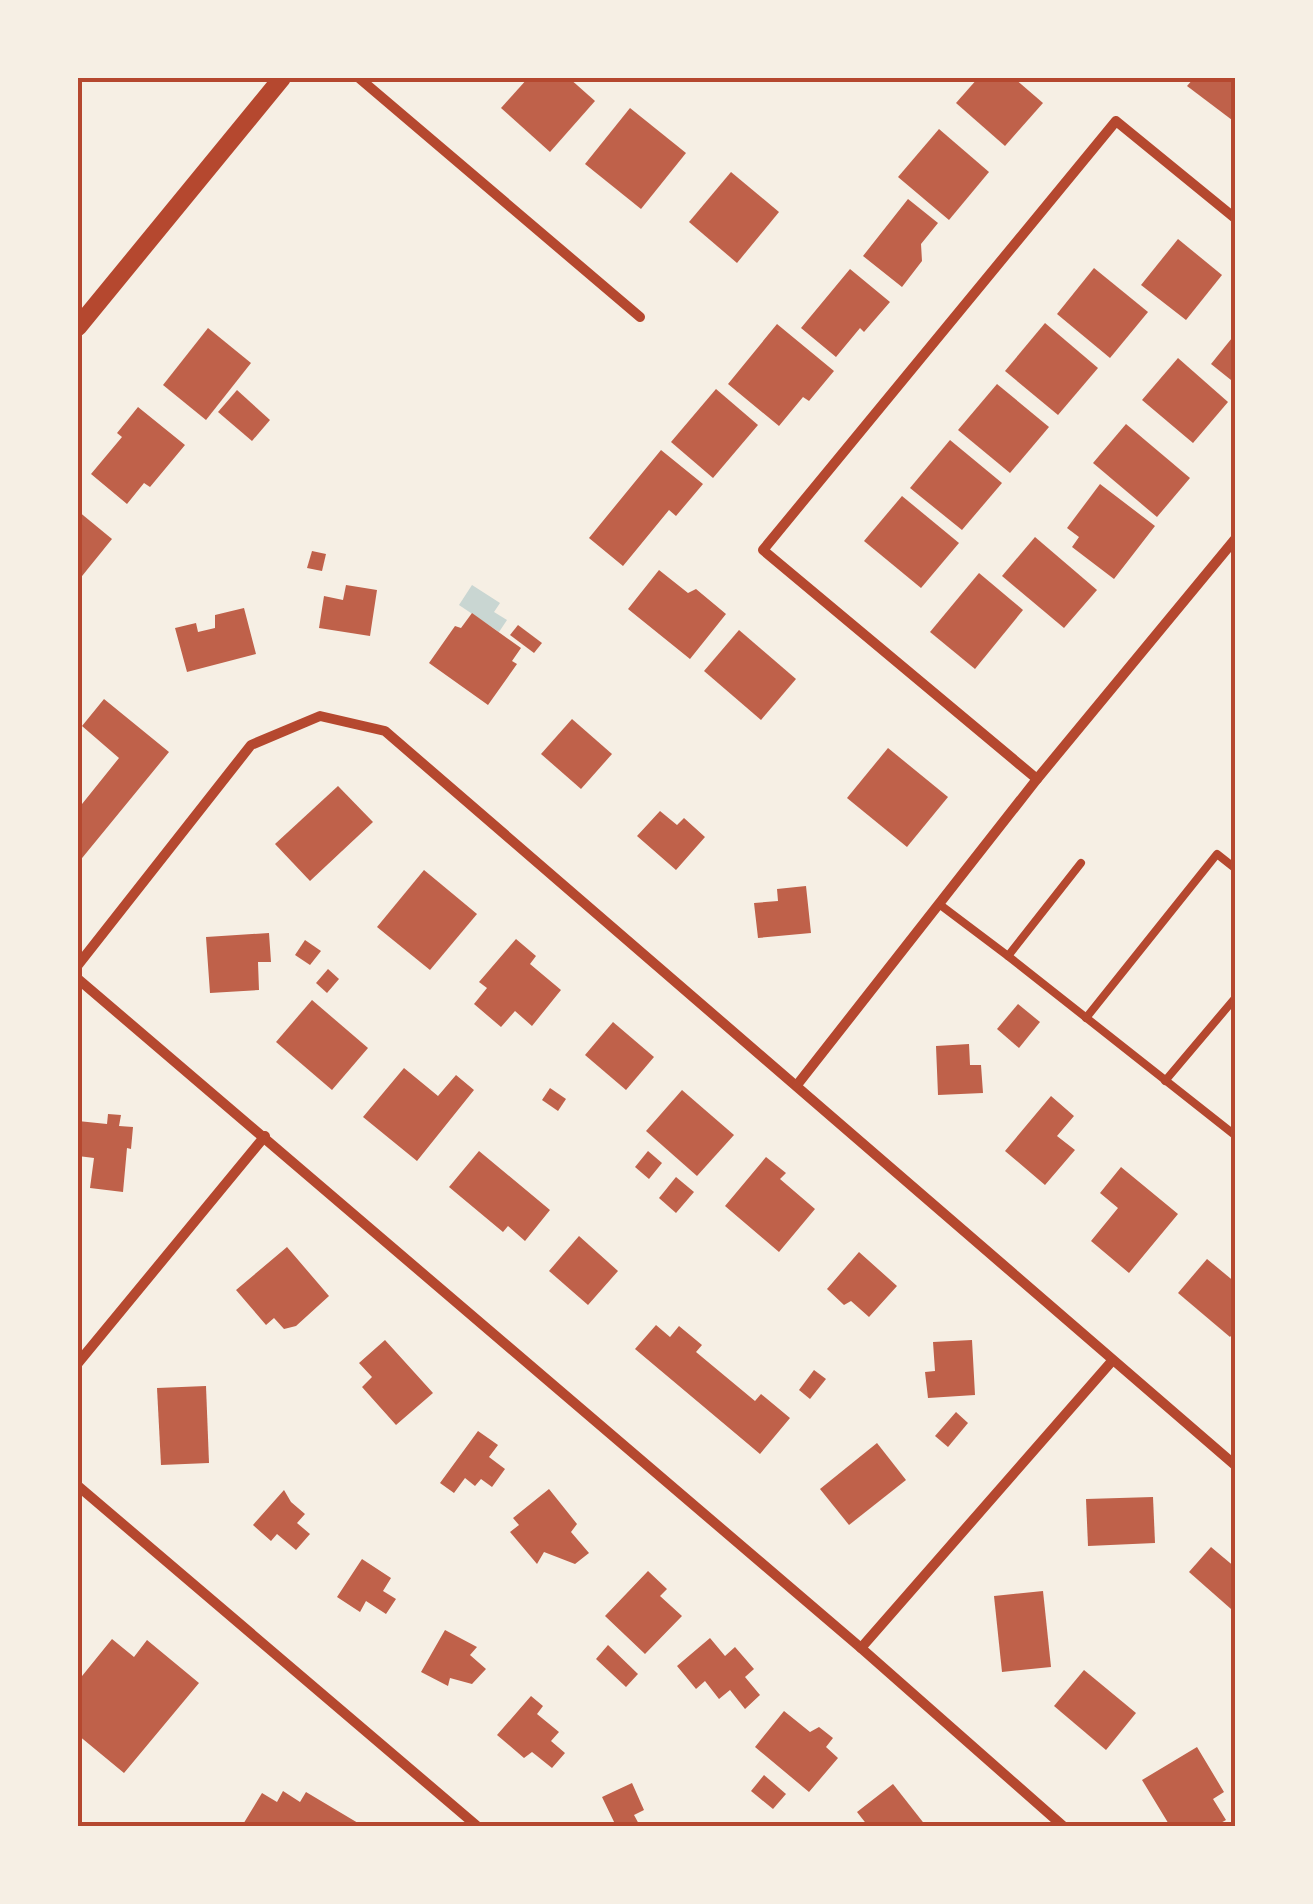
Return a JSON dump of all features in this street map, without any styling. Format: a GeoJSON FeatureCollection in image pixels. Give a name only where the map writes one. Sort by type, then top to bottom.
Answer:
{"type":"FeatureCollection","features":[{"type":"Feature","properties":{"kind":"street"},"geometry":{"type":"LineString","coordinates":[[78,328],[282,78]]}},
{"type":"Feature","properties":{"kind":"street"},"geometry":{"type":"LineString","coordinates":[[359,78],[640,317]]}},
{"type":"Feature","properties":{"kind":"street"},"geometry":{"type":"LineString","coordinates":[[1037,779],[763,550],[1116,120],[1236,219]]}},
{"type":"Feature","properties":{"kind":"street"},"geometry":{"type":"LineString","coordinates":[[797,1085],[1037,779],[1236,538]]}},
{"type":"Feature","properties":{"kind":"street"},"geometry":{"type":"LineString","coordinates":[[78,965],[251,745],[320,716],[385,731],[1236,1466]]}},
{"type":"Feature","properties":{"kind":"street"},"geometry":{"type":"LineString","coordinates":[[78,979],[861,1648],[1063,1826]]}},
{"type":"Feature","properties":{"kind":"street"},"geometry":{"type":"LineString","coordinates":[[78,1363],[265,1136]]}},
{"type":"Feature","properties":{"kind":"street"},"geometry":{"type":"LineString","coordinates":[[861,1648],[1112,1362]]}},
{"type":"Feature","properties":{"kind":"street"},"geometry":{"type":"LineString","coordinates":[[78,1486],[477,1826]]}},
{"type":"Feature","properties":{"kind":"lane"},"geometry":{"type":"LineString","coordinates":[[1086,1018],[1217,854],[1236,869]]}},
{"type":"Feature","properties":{"kind":"lane"},"geometry":{"type":"LineString","coordinates":[[1008,956],[1082,863]]}},
{"type":"Feature","properties":{"kind":"lane"},"geometry":{"type":"LineString","coordinates":[[940,904],[1236,1136]]}},
{"type":"Feature","properties":{"kind":"lane"},"geometry":{"type":"LineString","coordinates":[[1166,1081],[1236,997]]}},
{"type":"Feature","properties":{"kind":"shaded area"},"geometry":{"type":"Polygon","coordinates":[[[472,585],[500,603],[494,612],[507,620],[499,632],[459,605],[472,585]]]}},
{"type":"Feature","properties":{"kind":"building"},"geometry":{"type":"Polygon","coordinates":[[[528,78],[569,78],[595,101],[550,152],[501,108],[528,78]]]}},
{"type":"Feature","properties":{"kind":"building"},"geometry":{"type":"Polygon","coordinates":[[[978,78],[1014,78],[1043,103],[1005,146],[956,103],[978,78]]]}},
{"type":"Feature","properties":{"kind":"building"},"geometry":{"type":"Polygon","coordinates":[[[1194,78],[1236,78],[1236,123],[1187,86],[1194,78]]]}},
{"type":"Feature","properties":{"kind":"building"},"geometry":{"type":"Polygon","coordinates":[[[630,108],[686,153],[641,209],[585,164],[630,108]]]}},
{"type":"Feature","properties":{"kind":"building"},"geometry":{"type":"Polygon","coordinates":[[[939,129],[989,172],[949,220],[898,177],[939,129]]]}},
{"type":"Feature","properties":{"kind":"building"},"geometry":{"type":"Polygon","coordinates":[[[731,172],[779,212],[737,263],[689,222],[731,172]]]}},
{"type":"Feature","properties":{"kind":"building"},"geometry":{"type":"Polygon","coordinates":[[[908,199],[938,223],[921,244],[922,261],[902,287],[863,256],[908,199]]]}},
{"type":"Feature","properties":{"kind":"building"},"geometry":{"type":"Polygon","coordinates":[[[1178,239],[1222,275],[1186,320],[1141,285],[1178,239]]]}},
{"type":"Feature","properties":{"kind":"building"},"geometry":{"type":"Polygon","coordinates":[[[1094,268],[1148,312],[1110,358],[1057,314],[1094,268]]]}},
{"type":"Feature","properties":{"kind":"building"},"geometry":{"type":"Polygon","coordinates":[[[850,269],[890,302],[864,332],[860,328],[836,357],[801,328],[850,269]]]}},
{"type":"Feature","properties":{"kind":"building"},"geometry":{"type":"Polygon","coordinates":[[[1045,323],[1098,368],[1058,415],[1005,371],[1045,323]]]}},
{"type":"Feature","properties":{"kind":"building"},"geometry":{"type":"Polygon","coordinates":[[[777,324],[834,371],[809,401],[803,397],[779,426],[728,384],[777,324]]]}},
{"type":"Feature","properties":{"kind":"building"},"geometry":{"type":"Polygon","coordinates":[[[208,328],[251,363],[206,420],[163,385],[208,328]]]}},
{"type":"Feature","properties":{"kind":"building"},"geometry":{"type":"Polygon","coordinates":[[[1236,333],[1236,384],[1211,364],[1236,333]]]}},
{"type":"Feature","properties":{"kind":"building"},"geometry":{"type":"Polygon","coordinates":[[[1178,358],[1228,402],[1193,443],[1142,400],[1178,358]]]}},
{"type":"Feature","properties":{"kind":"building"},"geometry":{"type":"Polygon","coordinates":[[[997,384],[1049,427],[1010,473],[958,430],[997,384]]]}},
{"type":"Feature","properties":{"kind":"building"},"geometry":{"type":"Polygon","coordinates":[[[716,389],[758,425],[713,478],[671,442],[716,389]]]}},
{"type":"Feature","properties":{"kind":"building"},"geometry":{"type":"Polygon","coordinates":[[[237,390],[270,420],[252,441],[218,412],[237,390]]]}},
{"type":"Feature","properties":{"kind":"building"},"geometry":{"type":"Polygon","coordinates":[[[138,407],[185,445],[150,487],[144,483],[127,504],[91,474],[122,437],[117,433],[138,407]]]}},
{"type":"Feature","properties":{"kind":"building"},"geometry":{"type":"Polygon","coordinates":[[[1126,424],[1190,478],[1157,517],[1093,463],[1126,424]]]}},
{"type":"Feature","properties":{"kind":"building"},"geometry":{"type":"Polygon","coordinates":[[[950,440],[1002,483],[962,530],[910,488],[950,440]]]}},
{"type":"Feature","properties":{"kind":"building"},"geometry":{"type":"Polygon","coordinates":[[[661,450],[703,484],[676,516],[669,510],[623,566],[589,538],[661,450]]]}},
{"type":"Feature","properties":{"kind":"building"},"geometry":{"type":"Polygon","coordinates":[[[1100,484],[1155,526],[1114,579],[1072,547],[1079,537],[1067,528],[1100,484]]]}},
{"type":"Feature","properties":{"kind":"building"},"geometry":{"type":"Polygon","coordinates":[[[902,496],[959,543],[921,588],[864,541],[902,496]]]}},
{"type":"Feature","properties":{"kind":"building"},"geometry":{"type":"Polygon","coordinates":[[[78,511],[112,539],[78,581],[78,511]]]}},
{"type":"Feature","properties":{"kind":"building"},"geometry":{"type":"Polygon","coordinates":[[[1035,537],[1097,590],[1064,628],[1002,576],[1035,537]]]}},
{"type":"Feature","properties":{"kind":"building"},"geometry":{"type":"Polygon","coordinates":[[[312,551],[326,554],[322,571],[307,568],[312,551]]]}},
{"type":"Feature","properties":{"kind":"building"},"geometry":{"type":"Polygon","coordinates":[[[659,570],[688,593],[696,589],[726,614],[690,659],[628,609],[659,570]]]}},
{"type":"Feature","properties":{"kind":"building"},"geometry":{"type":"Polygon","coordinates":[[[979,573],[1023,610],[975,669],[930,632],[979,573]]]}},
{"type":"Feature","properties":{"kind":"building"},"geometry":{"type":"Polygon","coordinates":[[[346,585],[377,590],[370,636],[319,628],[324,596],[343,600],[346,585]]]}},
{"type":"Feature","properties":{"kind":"building"},"geometry":{"type":"Polygon","coordinates":[[[244,608],[256,654],[187,672],[175,628],[196,623],[198,632],[215,628],[215,615],[244,608]]]}},
{"type":"Feature","properties":{"kind":"building"},"geometry":{"type":"Polygon","coordinates":[[[472,613],[521,648],[512,661],[517,664],[488,705],[429,663],[455,626],[461,628],[472,613]]]}},
{"type":"Feature","properties":{"kind":"building"},"geometry":{"type":"Polygon","coordinates":[[[518,625],[542,643],[534,653],[510,635],[518,625]]]}},
{"type":"Feature","properties":{"kind":"building"},"geometry":{"type":"Polygon","coordinates":[[[739,630],[796,679],[761,720],[704,671],[739,630]]]}},
{"type":"Feature","properties":{"kind":"building"},"geometry":{"type":"Polygon","coordinates":[[[104,699],[169,752],[78,863],[78,809],[119,758],[82,726],[104,699]]]}},
{"type":"Feature","properties":{"kind":"building"},"geometry":{"type":"Polygon","coordinates":[[[572,719],[612,754],[581,789],[541,754],[572,719]]]}},
{"type":"Feature","properties":{"kind":"building"},"geometry":{"type":"Polygon","coordinates":[[[888,748],[948,797],[907,847],[847,798],[888,748]]]}},
{"type":"Feature","properties":{"kind":"building"},"geometry":{"type":"Polygon","coordinates":[[[338,786],[373,822],[310,881],[275,844],[338,786]]]}},
{"type":"Feature","properties":{"kind":"building"},"geometry":{"type":"Polygon","coordinates":[[[660,811],[677,825],[684,818],[705,837],[676,870],[637,836],[660,811]]]}},
{"type":"Feature","properties":{"kind":"building"},"geometry":{"type":"Polygon","coordinates":[[[424,870],[477,914],[430,970],[377,927],[424,870]]]}},
{"type":"Feature","properties":{"kind":"building"},"geometry":{"type":"Polygon","coordinates":[[[806,886],[811,933],[758,938],[754,903],[778,901],[777,889],[806,886]]]}},
{"type":"Feature","properties":{"kind":"building"},"geometry":{"type":"Polygon","coordinates":[[[269,933],[271,962],[258,962],[259,990],[210,993],[206,937],[269,933]]]}},
{"type":"Feature","properties":{"kind":"building"},"geometry":{"type":"Polygon","coordinates":[[[516,939],[536,956],[530,964],[561,990],[532,1026],[515,1011],[501,1027],[474,1004],[487,988],[479,982],[516,939]]]}},
{"type":"Feature","properties":{"kind":"building"},"geometry":{"type":"Polygon","coordinates":[[[305,940],[321,951],[310,965],[295,955],[305,940]]]}},
{"type":"Feature","properties":{"kind":"building"},"geometry":{"type":"Polygon","coordinates":[[[328,969],[339,979],[327,993],[316,983],[328,969]]]}},
{"type":"Feature","properties":{"kind":"building"},"geometry":{"type":"Polygon","coordinates":[[[312,1000],[368,1048],[332,1090],[276,1042],[312,1000]]]}},
{"type":"Feature","properties":{"kind":"building"},"geometry":{"type":"Polygon","coordinates":[[[1018,1004],[1040,1022],[1019,1048],[997,1029],[1018,1004]]]}},
{"type":"Feature","properties":{"kind":"building"},"geometry":{"type":"Polygon","coordinates":[[[613,1022],[654,1057],[626,1090],[585,1055],[613,1022]]]}},
{"type":"Feature","properties":{"kind":"building"},"geometry":{"type":"Polygon","coordinates":[[[969,1044],[970,1065],[981,1065],[983,1093],[938,1095],[936,1046],[969,1044]]]}},
{"type":"Feature","properties":{"kind":"building"},"geometry":{"type":"Polygon","coordinates":[[[404,1068],[438,1096],[456,1075],[474,1090],[417,1161],[363,1117],[404,1068]]]}},
{"type":"Feature","properties":{"kind":"building"},"geometry":{"type":"Polygon","coordinates":[[[550,1088],[566,1099],[558,1111],[542,1100],[550,1088]]]}},
{"type":"Feature","properties":{"kind":"building"},"geometry":{"type":"Polygon","coordinates":[[[682,1090],[734,1135],[697,1176],[646,1131],[682,1090]]]}},
{"type":"Feature","properties":{"kind":"building"},"geometry":{"type":"Polygon","coordinates":[[[1051,1096],[1074,1116],[1057,1136],[1075,1150],[1045,1185],[1005,1151],[1051,1096]]]}},
{"type":"Feature","properties":{"kind":"building"},"geometry":{"type":"Polygon","coordinates":[[[108,1114],[121,1115],[119,1126],[133,1127],[123,1192],[90,1188],[94,1158],[78,1156],[78,1121],[107,1124],[108,1114]]]}},
{"type":"Feature","properties":{"kind":"building"},"geometry":{"type":"Polygon","coordinates":[[[479,1151],[550,1210],[525,1241],[508,1226],[503,1232],[449,1187],[479,1151]]]}},
{"type":"Feature","properties":{"kind":"building"},"geometry":{"type":"Polygon","coordinates":[[[648,1151],[662,1163],[649,1179],[635,1167],[648,1151]]]}},
{"type":"Feature","properties":{"kind":"building"},"geometry":{"type":"Polygon","coordinates":[[[766,1157],[786,1173],[780,1179],[815,1209],[779,1252],[725,1206],[766,1157]]]}},
{"type":"Feature","properties":{"kind":"building"},"geometry":{"type":"Polygon","coordinates":[[[1121,1167],[1178,1214],[1129,1273],[1091,1241],[1118,1208],[1100,1193],[1121,1167]]]}},
{"type":"Feature","properties":{"kind":"building"},"geometry":{"type":"Polygon","coordinates":[[[676,1177],[694,1192],[676,1213],[659,1198],[676,1177]]]}},
{"type":"Feature","properties":{"kind":"building"},"geometry":{"type":"Polygon","coordinates":[[[579,1236],[618,1271],[588,1305],[549,1271],[579,1236]]]}},
{"type":"Feature","properties":{"kind":"building"},"geometry":{"type":"Polygon","coordinates":[[[287,1247],[329,1296],[296,1326],[284,1329],[274,1318],[266,1325],[236,1290],[287,1247]]]}},
{"type":"Feature","properties":{"kind":"building"},"geometry":{"type":"Polygon","coordinates":[[[859,1252],[897,1286],[869,1317],[851,1301],[844,1305],[827,1289],[859,1252]]]}},
{"type":"Feature","properties":{"kind":"building"},"geometry":{"type":"Polygon","coordinates":[[[1207,1259],[1236,1283],[1236,1330],[1230,1337],[1178,1293],[1207,1259]]]}},
{"type":"Feature","properties":{"kind":"building"},"geometry":{"type":"Polygon","coordinates":[[[656,1325],[670,1337],[679,1326],[702,1345],[696,1352],[755,1401],[761,1394],[790,1418],[760,1454],[635,1349],[656,1325]]]}},
{"type":"Feature","properties":{"kind":"building"},"geometry":{"type":"Polygon","coordinates":[[[385,1340],[433,1393],[396,1425],[362,1387],[372,1377],[359,1363],[385,1340]]]}},
{"type":"Feature","properties":{"kind":"building"},"geometry":{"type":"Polygon","coordinates":[[[972,1340],[975,1395],[928,1398],[925,1372],[935,1371],[933,1342],[972,1340]]]}},
{"type":"Feature","properties":{"kind":"building"},"geometry":{"type":"Polygon","coordinates":[[[814,1370],[826,1379],[810,1399],[799,1390],[814,1370]]]}},
{"type":"Feature","properties":{"kind":"building"},"geometry":{"type":"Polygon","coordinates":[[[206,1386],[209,1463],[161,1465],[157,1388],[206,1386]]]}},
{"type":"Feature","properties":{"kind":"building"},"geometry":{"type":"Polygon","coordinates":[[[956,1412],[968,1423],[948,1447],[935,1436],[956,1412]]]}},
{"type":"Feature","properties":{"kind":"building"},"geometry":{"type":"Polygon","coordinates":[[[478,1431],[498,1445],[489,1457],[505,1469],[492,1487],[481,1479],[475,1486],[465,1478],[454,1493],[440,1483],[478,1431]]]}},
{"type":"Feature","properties":{"kind":"building"},"geometry":{"type":"Polygon","coordinates":[[[877,1443],[906,1480],[849,1525],[820,1489],[877,1443]]]}},
{"type":"Feature","properties":{"kind":"building"},"geometry":{"type":"Polygon","coordinates":[[[549,1489],[577,1524],[571,1532],[589,1553],[575,1564],[544,1552],[537,1564],[510,1532],[519,1525],[513,1518],[549,1489]]]}},
{"type":"Feature","properties":{"kind":"building"},"geometry":{"type":"Polygon","coordinates":[[[284,1490],[305,1514],[297,1523],[310,1534],[296,1550],[277,1534],[271,1541],[253,1525],[284,1490]]]}},
{"type":"Feature","properties":{"kind":"building"},"geometry":{"type":"Polygon","coordinates":[[[1153,1497],[1155,1543],[1088,1546],[1086,1499],[1153,1497]]]}},
{"type":"Feature","properties":{"kind":"building"},"geometry":{"type":"Polygon","coordinates":[[[1211,1547],[1236,1568],[1236,1605],[1231,1609],[1189,1572],[1211,1547]]]}},
{"type":"Feature","properties":{"kind":"building"},"geometry":{"type":"Polygon","coordinates":[[[362,1559],[391,1578],[383,1591],[396,1599],[386,1614],[366,1601],[360,1612],[337,1597],[362,1559]]]}},
{"type":"Feature","properties":{"kind":"building"},"geometry":{"type":"Polygon","coordinates":[[[648,1571],[667,1589],[660,1596],[682,1616],[645,1654],[605,1616],[648,1571]]]}},
{"type":"Feature","properties":{"kind":"building"},"geometry":{"type":"Polygon","coordinates":[[[1043,1591],[1051,1667],[1002,1672],[994,1596],[1043,1591]]]}},
{"type":"Feature","properties":{"kind":"building"},"geometry":{"type":"Polygon","coordinates":[[[445,1630],[477,1647],[470,1655],[486,1669],[472,1684],[450,1678],[448,1686],[421,1672],[445,1630]]]}},
{"type":"Feature","properties":{"kind":"building"},"geometry":{"type":"Polygon","coordinates":[[[710,1638],[725,1656],[735,1647],[754,1669],[745,1677],[760,1695],[745,1709],[730,1690],[719,1699],[705,1681],[696,1689],[677,1666],[710,1638]]]}},
{"type":"Feature","properties":{"kind":"building"},"geometry":{"type":"Polygon","coordinates":[[[112,1639],[134,1657],[147,1640],[199,1683],[124,1773],[78,1735],[78,1681],[112,1639]]]}},
{"type":"Feature","properties":{"kind":"building"},"geometry":{"type":"Polygon","coordinates":[[[608,1645],[638,1674],[626,1687],[596,1659],[608,1645]]]}},
{"type":"Feature","properties":{"kind":"building"},"geometry":{"type":"Polygon","coordinates":[[[1084,1670],[1136,1713],[1106,1750],[1054,1706],[1084,1670]]]}},
{"type":"Feature","properties":{"kind":"building"},"geometry":{"type":"Polygon","coordinates":[[[531,1696],[543,1706],[537,1714],[559,1732],[551,1741],[565,1753],[552,1768],[532,1752],[524,1758],[497,1735],[531,1696]]]}},
{"type":"Feature","properties":{"kind":"building"},"geometry":{"type":"Polygon","coordinates":[[[784,1711],[810,1732],[819,1727],[833,1738],[826,1747],[838,1758],[809,1792],[755,1747],[784,1711]]]}},
{"type":"Feature","properties":{"kind":"building"},"geometry":{"type":"Polygon","coordinates":[[[1197,1747],[1224,1792],[1213,1799],[1226,1820],[1215,1826],[1170,1826],[1142,1780],[1197,1747]]]}},
{"type":"Feature","properties":{"kind":"building"},"geometry":{"type":"Polygon","coordinates":[[[764,1775],[786,1794],[773,1809],[751,1791],[764,1775]]]}},
{"type":"Feature","properties":{"kind":"building"},"geometry":{"type":"Polygon","coordinates":[[[632,1783],[644,1810],[634,1815],[640,1826],[616,1826],[602,1797],[632,1783]]]}},
{"type":"Feature","properties":{"kind":"building"},"geometry":{"type":"Polygon","coordinates":[[[893,1784],[926,1826],[868,1826],[857,1812],[893,1784]]]}},
{"type":"Feature","properties":{"kind":"building"},"geometry":{"type":"Polygon","coordinates":[[[283,1791],[300,1802],[306,1792],[358,1823],[242,1826],[262,1793],[277,1802],[283,1791]]]}}]}
